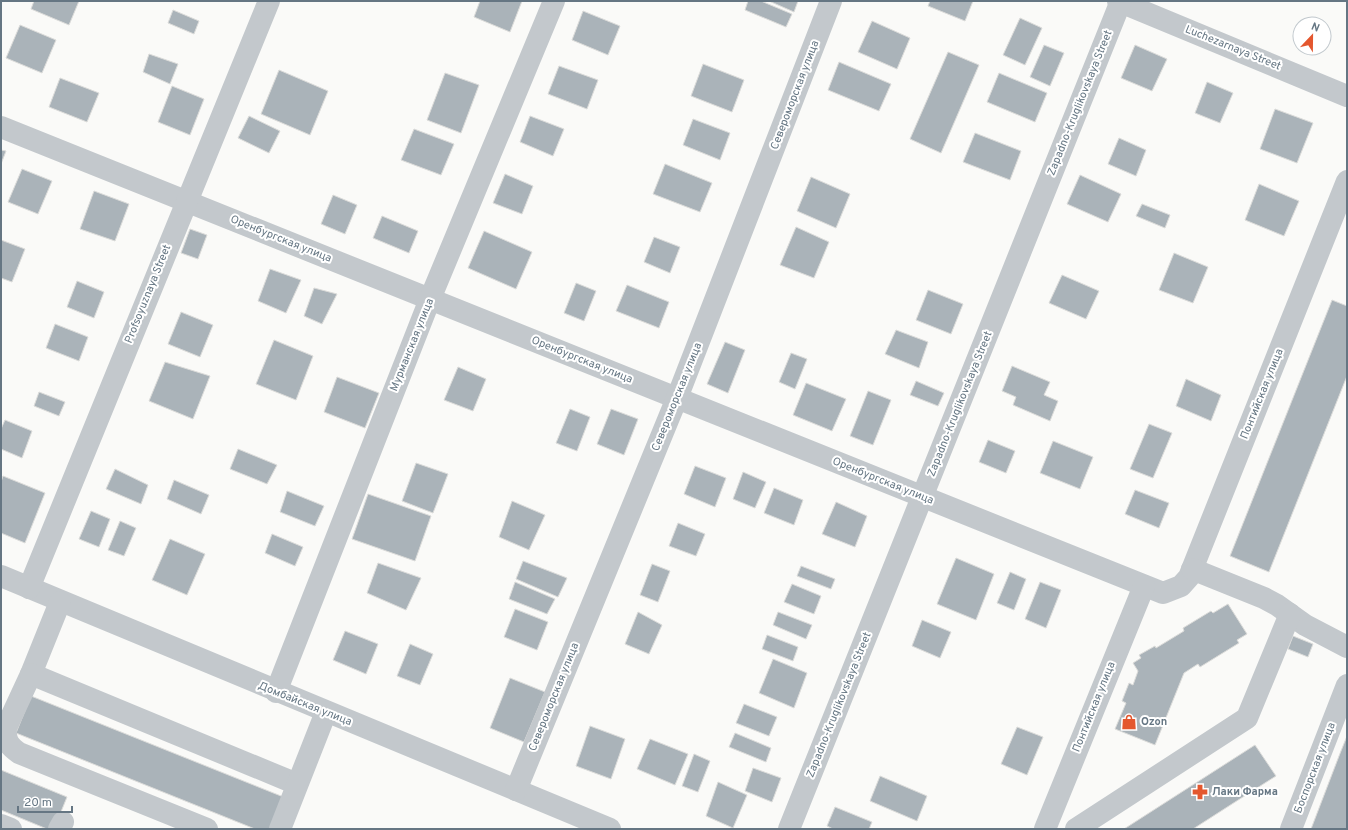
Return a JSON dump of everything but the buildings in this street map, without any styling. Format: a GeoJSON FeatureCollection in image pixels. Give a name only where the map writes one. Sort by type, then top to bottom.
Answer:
{"type":"FeatureCollection","features":[{"type":"Feature","properties":{"kind":"street","name":"Profsoyuznaya Street"},"geometry":{"type":"LineString","coordinates":[[29,588],[269,1]]}},
{"type":"Feature","properties":{"kind":"street","name":"Мурманская улица"},"geometry":{"type":"LineString","coordinates":[[276,692],[430,300],[554,1]]}},
{"type":"Feature","properties":{"kind":"street","name":"Североморская улица"},"geometry":{"type":"LineString","coordinates":[[516,790],[677,398],[831,1]]}},
{"type":"Feature","properties":{"kind":"street","name":"Luchezarnaya Street"},"geometry":{"type":"LineString","coordinates":[[1120,1],[1347,96]]}},
{"type":"Feature","properties":{"kind":"street","name":"Zapadno-Kruglikovskaya Street"},"geometry":{"type":"LineString","coordinates":[[789,829],[1120,1]]}},
{"type":"Feature","properties":{"kind":"street","name":"Оренбургская улица"},"geometry":{"type":"LineString","coordinates":[[1,127],[1154,589]]}},
{"type":"Feature","properties":{"kind":"street","name":"Понтийская улица"},"geometry":{"type":"LineString","coordinates":[[1045,829],[1154,589],[1172,590],[1185,582],[1192,569],[1347,181]]}},
{"type":"Feature","properties":{"kind":"street"},"geometry":{"type":"LineString","coordinates":[[1192,569],[1264,598],[1305,625],[1347,647]]}},
{"type":"Feature","properties":{"kind":"street","name":"Домбайская улица"},"geometry":{"type":"LineString","coordinates":[[1,576],[276,692],[610,829]]}},
{"type":"Feature","properties":{"kind":"street"},"geometry":{"type":"LineString","coordinates":[[60,602],[31,674],[6,728],[5,738],[11,748],[19,753],[207,829]]}},
{"type":"Feature","properties":{"kind":"street"},"geometry":{"type":"LineString","coordinates":[[1076,829],[1247,718],[1290,614]]}},
{"type":"Feature","properties":{"kind":"street"},"geometry":{"type":"LineString","coordinates":[[31,674],[297,784]]}},
{"type":"Feature","properties":{"kind":"street","name":"Боспорская улица"},"geometry":{"type":"LineString","coordinates":[[1291,829],[1347,685]]}},
{"type":"Feature","properties":{"kind":"street"},"geometry":{"type":"LineString","coordinates":[[280,829],[326,712]]}},
{"type":"Feature","properties":{"kind":"street"},"geometry":{"type":"LineString","coordinates":[[1,825],[10,829]]}},
{"type":"Feature","properties":{"kind":"place","name":"Ozon"},"geometry":{"type":"Point","coordinates":[1129,722]}},
{"type":"Feature","properties":{"kind":"place","name":"Лаки Фарма"},"geometry":{"type":"Point","coordinates":[1200,792]}}]}
